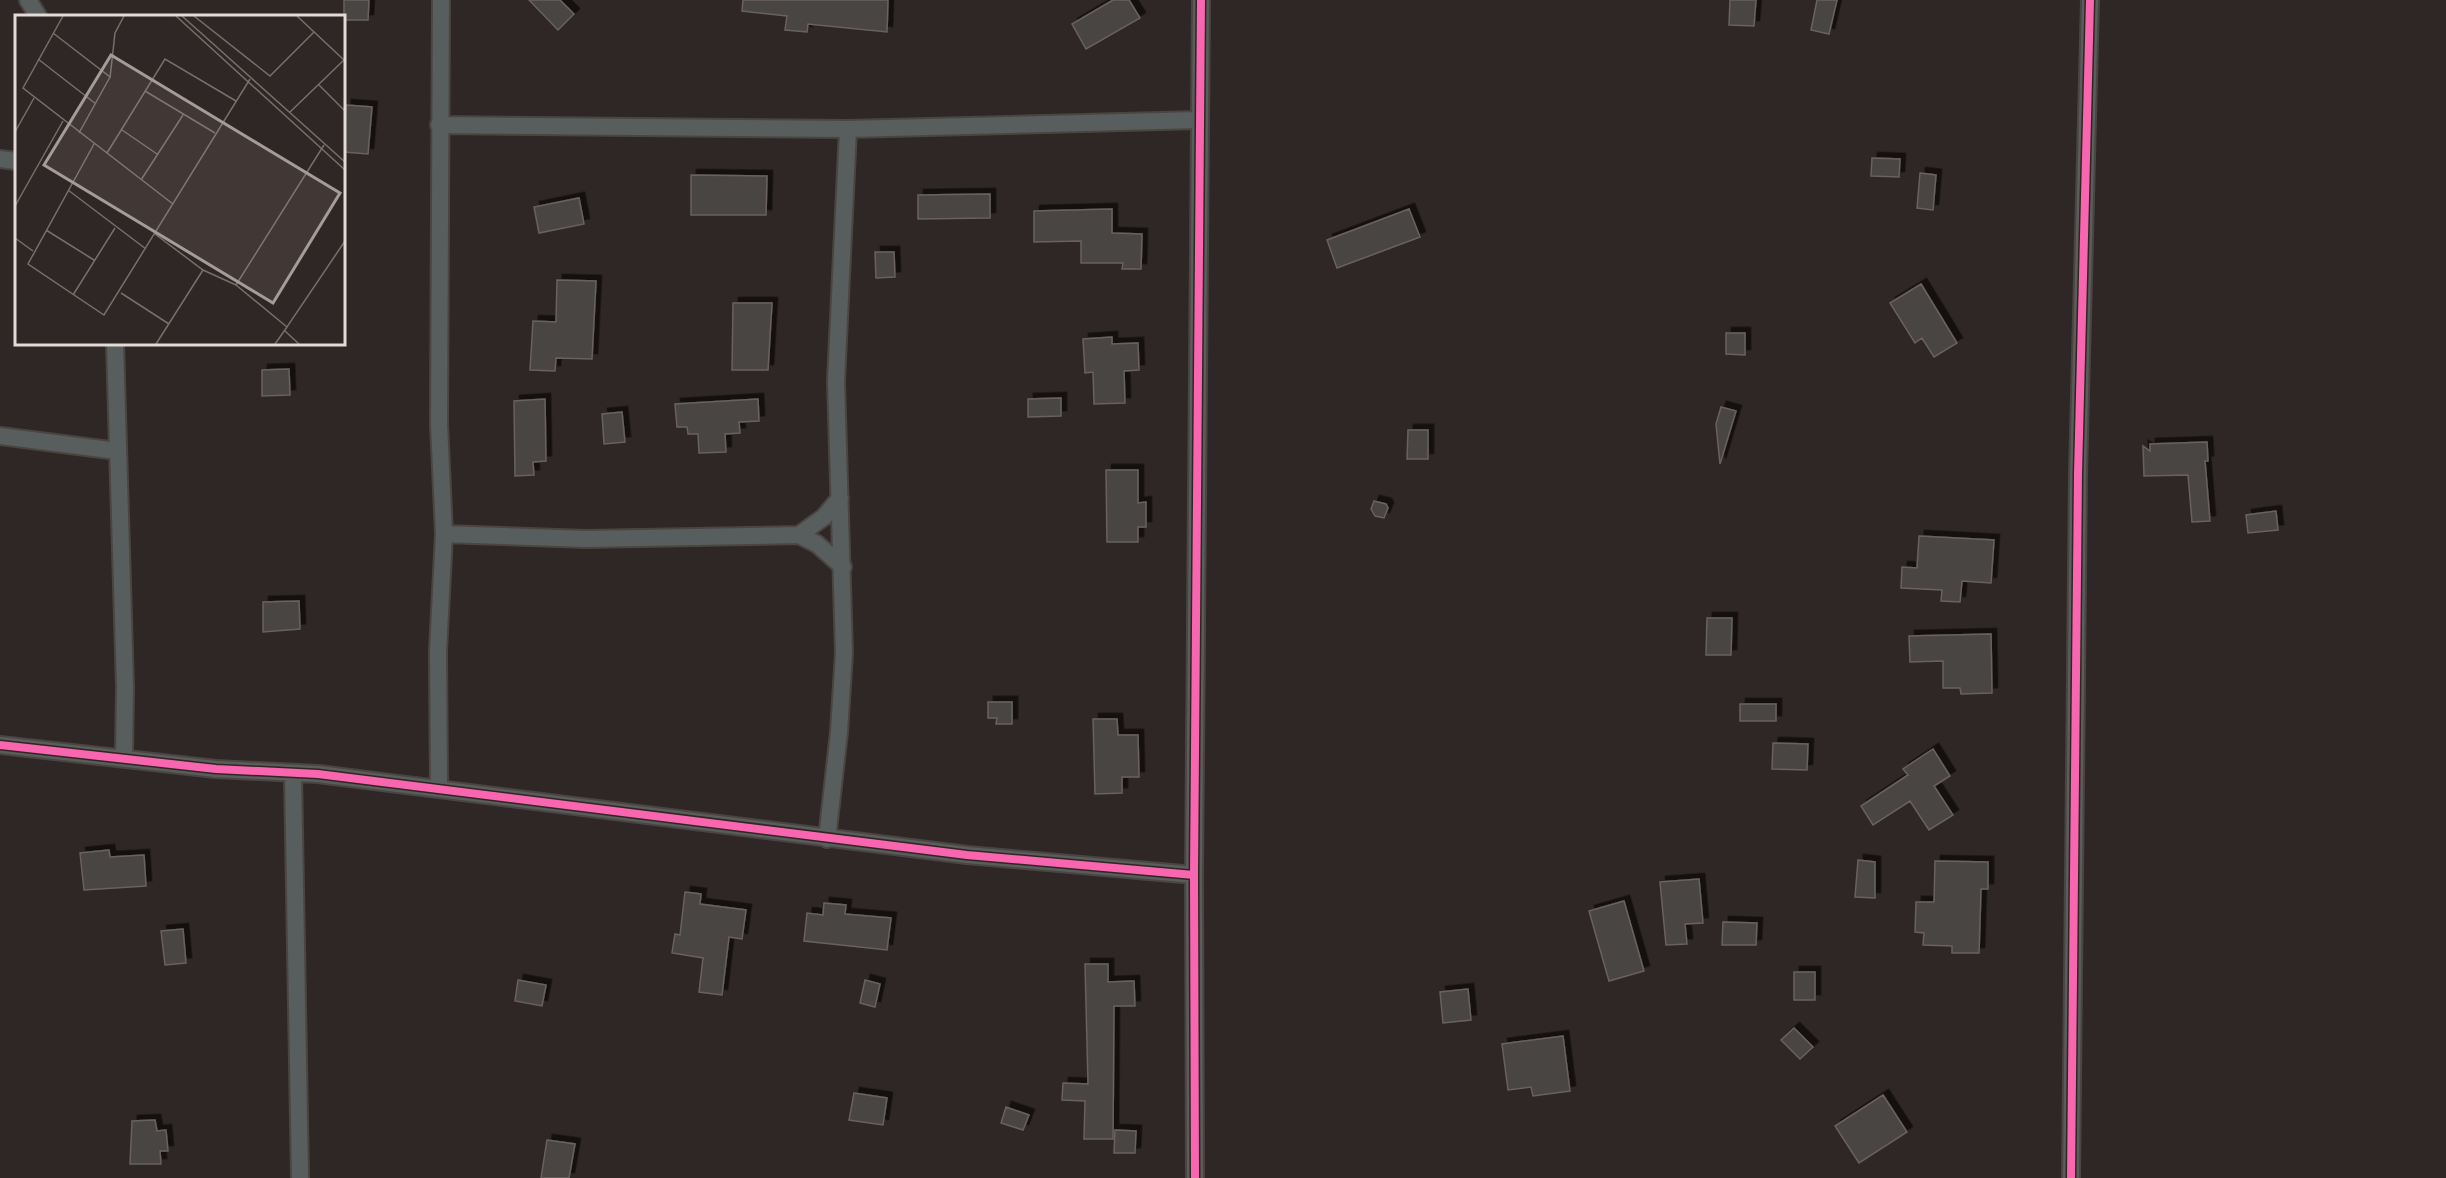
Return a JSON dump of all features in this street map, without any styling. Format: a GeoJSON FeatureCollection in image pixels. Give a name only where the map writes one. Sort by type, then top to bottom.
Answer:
{"type":"FeatureCollection","features":[{"type":"Feature","properties":{"kind":"street"},"geometry":{"type":"LineString","coordinates":[[28,0],[37,15]]}},
{"type":"Feature","properties":{"kind":"street"},"geometry":{"type":"LineString","coordinates":[[439,788],[438,651],[444,534],[438,424],[441,0]]}},
{"type":"Feature","properties":{"kind":"street"},"geometry":{"type":"LineString","coordinates":[[1195,1178],[1194,875],[1201,0]]}},
{"type":"Feature","properties":{"kind":"street"},"geometry":{"type":"LineString","coordinates":[[2071,1178],[2078,474],[2090,0]]}},
{"type":"Feature","properties":{"kind":"street"},"geometry":{"type":"LineString","coordinates":[[439,125],[848,129],[1199,120]]}},
{"type":"Feature","properties":{"kind":"street"},"geometry":{"type":"LineString","coordinates":[[827,839],[839,732],[844,653],[836,381],[848,129]]}},
{"type":"Feature","properties":{"kind":"street"},"geometry":{"type":"LineString","coordinates":[[0,159],[15,161]]}},
{"type":"Feature","properties":{"kind":"street"},"geometry":{"type":"LineString","coordinates":[[115,345],[125,687],[124,758]]}},
{"type":"Feature","properties":{"kind":"street"},"geometry":{"type":"LineString","coordinates":[[0,436],[117,451]]}},
{"type":"Feature","properties":{"kind":"street"},"geometry":{"type":"LineString","coordinates":[[799,535],[824,517],[840,498]]}},
{"type":"Feature","properties":{"kind":"street"},"geometry":{"type":"LineString","coordinates":[[444,534],[586,539],[799,535],[816,544],[843,567]]}},
{"type":"Feature","properties":{"kind":"street"},"geometry":{"type":"LineString","coordinates":[[0,746],[216,769],[293,773],[439,788],[827,839],[1052,864],[1194,875]]}},
{"type":"Feature","properties":{"kind":"street"},"geometry":{"type":"LineString","coordinates":[[293,773],[300,1178]]}},
{"type":"Feature","properties":{"kind":"building"},"geometry":{"type":"Polygon","coordinates":[[[344,0],[369,0],[368,20],[345,20],[344,0]]]}},
{"type":"Feature","properties":{"kind":"building"},"geometry":{"type":"Polygon","coordinates":[[[529,0],[560,0],[574,14],[558,30],[529,0]]]}},
{"type":"Feature","properties":{"kind":"building"},"geometry":{"type":"Polygon","coordinates":[[[743,0],[888,0],[887,32],[808,24],[807,32],[785,30],[787,16],[742,11],[743,0]]]}},
{"type":"Feature","properties":{"kind":"building"},"geometry":{"type":"Polygon","coordinates":[[[1113,0],[1129,0],[1140,18],[1086,49],[1072,24],[1113,0]]]}},
{"type":"Feature","properties":{"kind":"building"},"geometry":{"type":"Polygon","coordinates":[[[1730,0],[1756,0],[1754,26],[1729,25],[1730,0]]]}},
{"type":"Feature","properties":{"kind":"building"},"geometry":{"type":"Polygon","coordinates":[[[1817,0],[1837,0],[1829,34],[1811,30],[1817,0]]]}},
{"type":"Feature","properties":{"kind":"building"},"geometry":{"type":"Polygon","coordinates":[[[346,105],[372,107],[368,154],[345,152],[346,105]]]}},
{"type":"Feature","properties":{"kind":"building"},"geometry":{"type":"Polygon","coordinates":[[[1872,158],[1900,159],[1899,177],[1871,176],[1872,158]]]}},
{"type":"Feature","properties":{"kind":"building"},"geometry":{"type":"Polygon","coordinates":[[[1920,173],[1936,175],[1933,210],[1917,208],[1920,173]]]}},
{"type":"Feature","properties":{"kind":"building"},"geometry":{"type":"Polygon","coordinates":[[[691,175],[767,176],[766,215],[691,215],[691,175]]]}},
{"type":"Feature","properties":{"kind":"building"},"geometry":{"type":"Polygon","coordinates":[[[990,194],[990,218],[918,219],[918,195],[990,194]]]}},
{"type":"Feature","properties":{"kind":"building"},"geometry":{"type":"Polygon","coordinates":[[[579,198],[584,224],[539,233],[534,207],[579,198]]]}},
{"type":"Feature","properties":{"kind":"building"},"geometry":{"type":"Polygon","coordinates":[[[1112,209],[1112,233],[1142,234],[1141,269],[1122,269],[1123,263],[1081,263],[1081,241],[1034,242],[1034,211],[1112,209]]]}},
{"type":"Feature","properties":{"kind":"building"},"geometry":{"type":"Polygon","coordinates":[[[1409,209],[1420,237],[1337,268],[1327,240],[1409,209]]]}},
{"type":"Feature","properties":{"kind":"building"},"geometry":{"type":"Polygon","coordinates":[[[875,252],[894,252],[895,277],[876,278],[875,252]]]}},
{"type":"Feature","properties":{"kind":"building"},"geometry":{"type":"Polygon","coordinates":[[[557,280],[596,281],[592,359],[556,358],[555,371],[530,370],[533,321],[556,322],[557,280]]]}},
{"type":"Feature","properties":{"kind":"building"},"geometry":{"type":"Polygon","coordinates":[[[1921,284],[1957,343],[1934,357],[1922,338],[1915,343],[1890,303],[1921,284]]]}},
{"type":"Feature","properties":{"kind":"building"},"geometry":{"type":"Polygon","coordinates":[[[733,303],[772,303],[768,370],[732,370],[733,303]]]}},
{"type":"Feature","properties":{"kind":"building"},"geometry":{"type":"Polygon","coordinates":[[[1726,333],[1745,333],[1745,355],[1726,354],[1726,333]]]}},
{"type":"Feature","properties":{"kind":"building"},"geometry":{"type":"Polygon","coordinates":[[[1112,337],[1112,344],[1138,343],[1139,370],[1124,371],[1125,403],[1094,404],[1093,372],[1085,373],[1083,339],[1112,337]]]}},
{"type":"Feature","properties":{"kind":"building"},"geometry":{"type":"Polygon","coordinates":[[[289,369],[290,395],[262,396],[262,370],[289,369]]]}},
{"type":"Feature","properties":{"kind":"building"},"geometry":{"type":"Polygon","coordinates":[[[1061,398],[1061,416],[1028,417],[1028,399],[1061,398]]]}},
{"type":"Feature","properties":{"kind":"building"},"geometry":{"type":"Polygon","coordinates":[[[545,399],[546,461],[533,462],[534,475],[515,476],[514,401],[545,399]]]}},
{"type":"Feature","properties":{"kind":"building"},"geometry":{"type":"Polygon","coordinates":[[[758,399],[759,421],[739,422],[740,433],[725,434],[726,452],[699,453],[698,434],[688,434],[687,427],[677,427],[675,404],[758,399]]]}},
{"type":"Feature","properties":{"kind":"building"},"geometry":{"type":"Polygon","coordinates":[[[1721,407],[1736,411],[1720,464],[1716,424],[1721,407]]]}},
{"type":"Feature","properties":{"kind":"building"},"geometry":{"type":"Polygon","coordinates":[[[622,412],[625,442],[604,444],[602,414],[622,412]]]}},
{"type":"Feature","properties":{"kind":"building"},"geometry":{"type":"Polygon","coordinates":[[[1408,430],[1428,430],[1428,459],[1407,459],[1408,430]]]}},
{"type":"Feature","properties":{"kind":"building"},"geometry":{"type":"Polygon","coordinates":[[[2207,442],[2208,461],[2205,461],[2210,521],[2192,522],[2188,475],[2144,476],[2143,446],[2150,451],[2150,444],[2207,442]]]}},
{"type":"Feature","properties":{"kind":"building"},"geometry":{"type":"Polygon","coordinates":[[[1106,470],[1138,470],[1138,503],[1146,502],[1146,527],[1138,527],[1138,542],[1107,542],[1106,470]]]}},
{"type":"Feature","properties":{"kind":"building"},"geometry":{"type":"Polygon","coordinates":[[[1374,501],[1386,504],[1388,508],[1384,518],[1375,516],[1371,509],[1374,501]]]}},
{"type":"Feature","properties":{"kind":"building"},"geometry":{"type":"Polygon","coordinates":[[[2276,511],[2278,530],[2248,533],[2246,515],[2276,511]]]}},
{"type":"Feature","properties":{"kind":"building"},"geometry":{"type":"Polygon","coordinates":[[[1919,536],[1994,540],[1991,583],[1962,581],[1960,602],[1941,601],[1942,590],[1901,588],[1902,567],[1917,568],[1919,536]]]}},
{"type":"Feature","properties":{"kind":"building"},"geometry":{"type":"Polygon","coordinates":[[[299,601],[300,629],[263,632],[263,602],[299,601]]]}},
{"type":"Feature","properties":{"kind":"building"},"geometry":{"type":"Polygon","coordinates":[[[1707,618],[1732,618],[1731,655],[1706,655],[1707,618]]]}},
{"type":"Feature","properties":{"kind":"building"},"geometry":{"type":"Polygon","coordinates":[[[1991,634],[1992,693],[1961,694],[1960,688],[1943,688],[1943,661],[1910,662],[1909,636],[1991,634]]]}},
{"type":"Feature","properties":{"kind":"building"},"geometry":{"type":"Polygon","coordinates":[[[988,702],[1012,702],[1012,724],[996,724],[997,718],[988,718],[988,702]]]}},
{"type":"Feature","properties":{"kind":"building"},"geometry":{"type":"Polygon","coordinates":[[[1740,704],[1776,704],[1776,721],[1740,721],[1740,704]]]}},
{"type":"Feature","properties":{"kind":"building"},"geometry":{"type":"Polygon","coordinates":[[[1093,719],[1117,719],[1118,735],[1138,735],[1139,777],[1122,777],[1122,793],[1095,794],[1093,719]]]}},
{"type":"Feature","properties":{"kind":"building"},"geometry":{"type":"Polygon","coordinates":[[[1773,743],[1808,744],[1807,770],[1772,769],[1773,743]]]}},
{"type":"Feature","properties":{"kind":"building"},"geometry":{"type":"Polygon","coordinates":[[[1933,749],[1950,776],[1934,786],[1953,815],[1929,830],[1910,801],[1873,825],[1861,806],[1908,775],[1903,769],[1933,749]]]}},
{"type":"Feature","properties":{"kind":"building"},"geometry":{"type":"Polygon","coordinates":[[[109,850],[110,857],[144,855],[146,886],[84,890],[80,853],[109,850]]]}},
{"type":"Feature","properties":{"kind":"building"},"geometry":{"type":"Polygon","coordinates":[[[1858,860],[1875,862],[1875,898],[1855,897],[1858,860]]]}},
{"type":"Feature","properties":{"kind":"building"},"geometry":{"type":"Polygon","coordinates":[[[1935,861],[1988,862],[1988,889],[1981,889],[1979,953],[1952,953],[1952,946],[1923,945],[1924,933],[1915,932],[1916,902],[1934,902],[1935,861]]]}},
{"type":"Feature","properties":{"kind":"building"},"geometry":{"type":"Polygon","coordinates":[[[1699,879],[1703,923],[1685,924],[1687,944],[1666,945],[1660,882],[1699,879]]]}},
{"type":"Feature","properties":{"kind":"building"},"geometry":{"type":"Polygon","coordinates":[[[685,892],[701,894],[700,904],[746,910],[742,939],[729,937],[722,995],[699,992],[703,958],[672,953],[675,934],[680,935],[685,892]]]}},
{"type":"Feature","properties":{"kind":"building"},"geometry":{"type":"Polygon","coordinates":[[[1624,901],[1644,971],[1609,981],[1589,911],[1624,901]]]}},
{"type":"Feature","properties":{"kind":"building"},"geometry":{"type":"Polygon","coordinates":[[[824,903],[846,905],[845,914],[891,918],[887,950],[804,941],[807,913],[823,915],[824,903]]]}},
{"type":"Feature","properties":{"kind":"building"},"geometry":{"type":"Polygon","coordinates":[[[1723,922],[1757,923],[1756,945],[1722,945],[1723,922]]]}},
{"type":"Feature","properties":{"kind":"building"},"geometry":{"type":"Polygon","coordinates":[[[183,929],[186,963],[165,965],[161,931],[183,929]]]}},
{"type":"Feature","properties":{"kind":"building"},"geometry":{"type":"Polygon","coordinates":[[[1085,964],[1108,964],[1108,982],[1134,981],[1135,1006],[1114,1006],[1113,1139],[1084,1139],[1085,1101],[1062,1100],[1063,1083],[1088,1084],[1085,964]]]}},
{"type":"Feature","properties":{"kind":"building"},"geometry":{"type":"Polygon","coordinates":[[[1794,972],[1815,972],[1815,1000],[1794,1000],[1794,972]]]}},
{"type":"Feature","properties":{"kind":"building"},"geometry":{"type":"Polygon","coordinates":[[[518,980],[546,985],[542,1006],[515,1001],[518,980]]]}},
{"type":"Feature","properties":{"kind":"building"},"geometry":{"type":"Polygon","coordinates":[[[865,980],[880,984],[875,1007],[860,1003],[865,980]]]}},
{"type":"Feature","properties":{"kind":"building"},"geometry":{"type":"Polygon","coordinates":[[[1468,989],[1471,1020],[1443,1023],[1440,992],[1468,989]]]}},
{"type":"Feature","properties":{"kind":"building"},"geometry":{"type":"Polygon","coordinates":[[[1794,1028],[1813,1047],[1800,1059],[1781,1040],[1794,1028]]]}},
{"type":"Feature","properties":{"kind":"building"},"geometry":{"type":"Polygon","coordinates":[[[1563,1036],[1570,1091],[1533,1096],[1531,1087],[1508,1090],[1502,1044],[1563,1036]]]}},
{"type":"Feature","properties":{"kind":"building"},"geometry":{"type":"Polygon","coordinates":[[[854,1093],[887,1098],[883,1125],[849,1120],[854,1093]]]}},
{"type":"Feature","properties":{"kind":"building"},"geometry":{"type":"Polygon","coordinates":[[[1883,1095],[1907,1132],[1859,1163],[1835,1126],[1883,1095]]]}},
{"type":"Feature","properties":{"kind":"building"},"geometry":{"type":"Polygon","coordinates":[[[1006,1107],[1029,1115],[1023,1130],[1001,1123],[1006,1107]]]}},
{"type":"Feature","properties":{"kind":"building"},"geometry":{"type":"Polygon","coordinates":[[[155,1120],[157,1131],[166,1130],[168,1151],[160,1151],[161,1164],[130,1164],[132,1121],[155,1120]]]}},
{"type":"Feature","properties":{"kind":"building"},"geometry":{"type":"Polygon","coordinates":[[[1115,1130],[1136,1131],[1135,1153],[1114,1153],[1115,1130]]]}},
{"type":"Feature","properties":{"kind":"building"},"geometry":{"type":"Polygon","coordinates":[[[547,1140],[575,1144],[569,1178],[541,1178],[547,1140]]]}},
{"type":"Feature","properties":{"kind":"cycle path"},"geometry":{"type":"LineString","coordinates":[[1195,1178],[1194,875],[1201,0]]}},
{"type":"Feature","properties":{"kind":"cycle path"},"geometry":{"type":"LineString","coordinates":[[2071,1178],[2078,474],[2090,0]]}},
{"type":"Feature","properties":{"kind":"cycle path"},"geometry":{"type":"LineString","coordinates":[[0,745],[216,769],[318,774],[967,855],[1194,875]]}}]}
